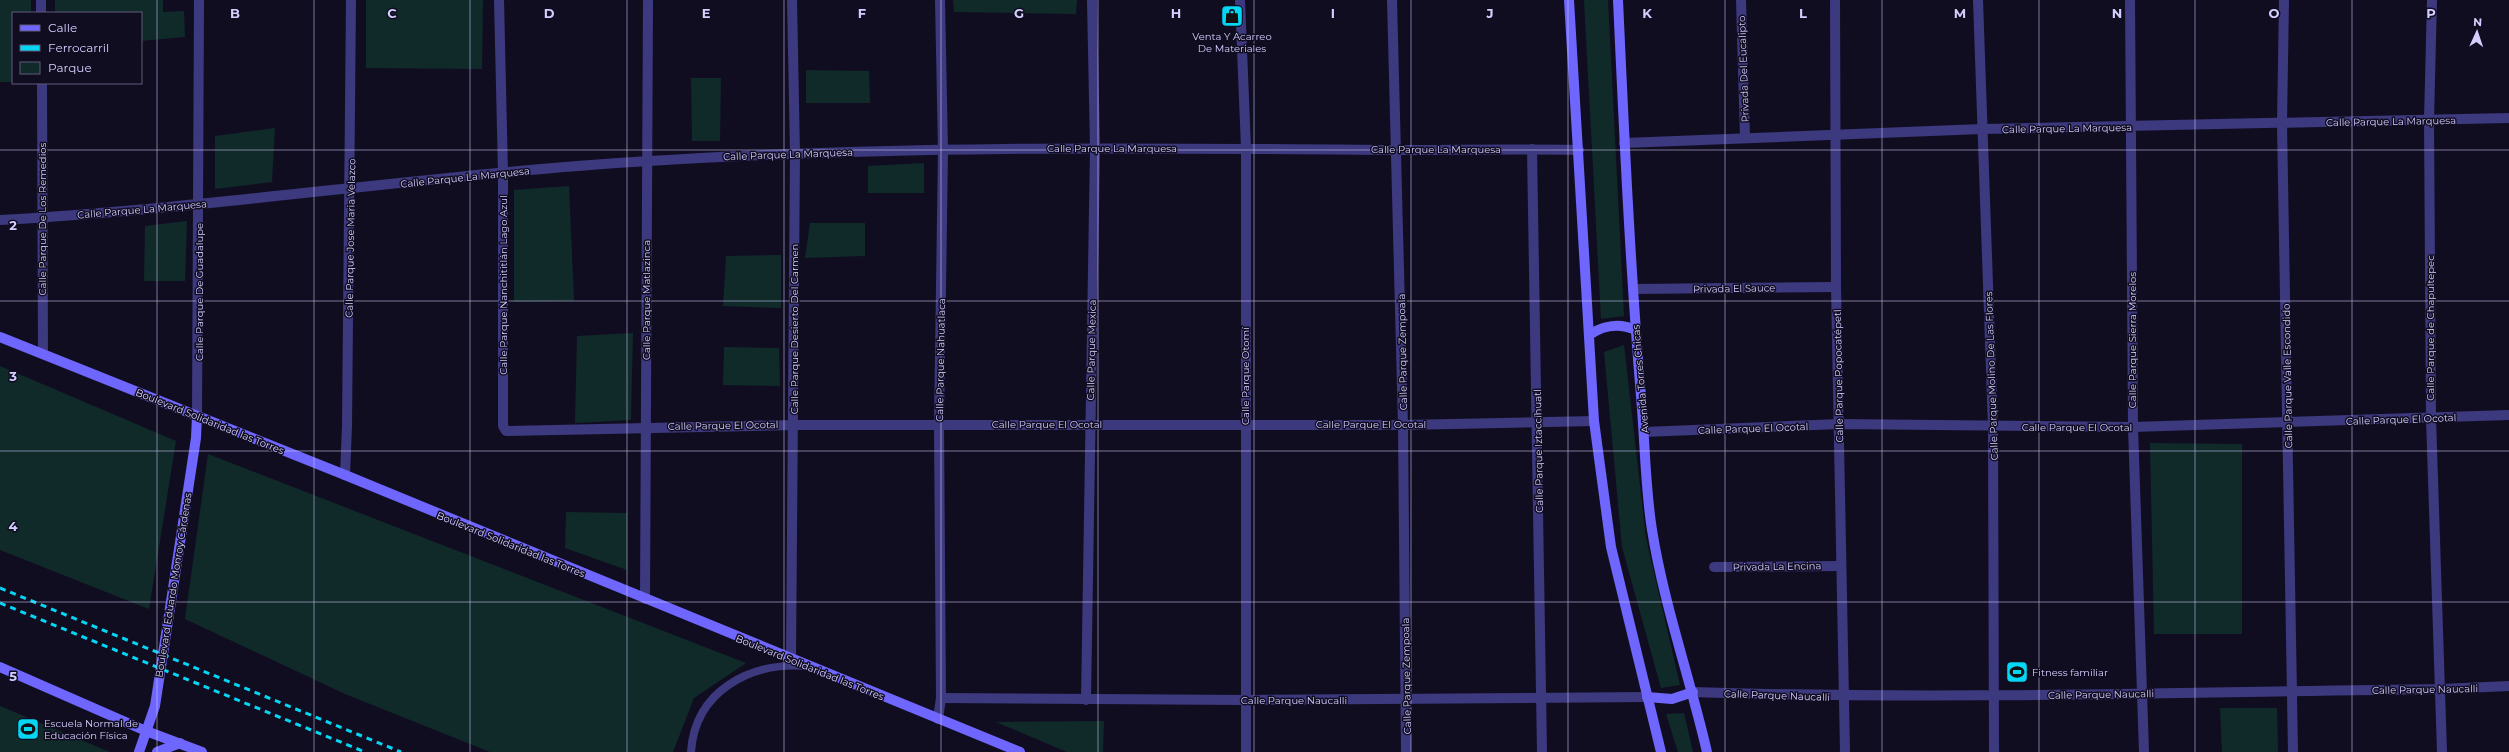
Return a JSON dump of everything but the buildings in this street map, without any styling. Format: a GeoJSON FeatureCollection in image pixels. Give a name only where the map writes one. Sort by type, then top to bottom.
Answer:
{"type":"FeatureCollection","features":[{"type":"Feature","properties":{"kind":"main road"},"geometry":{"type":"LineString","coordinates":[[1570,0],[1594,421],[1611,548],[1661,752]]}},
{"type":"Feature","properties":{"kind":"main road","name":"Avenida Torres Chicas"},"geometry":{"type":"LineString","coordinates":[[1618,0],[1624,143],[1633,289],[1652,531],[1669,611],[1693,692],[1707,752]]}},
{"type":"Feature","properties":{"kind":"main road"},"geometry":{"type":"LineString","coordinates":[[1589,335],[1605,327],[1628,327],[1636,330]]}},
{"type":"Feature","properties":{"kind":"main road","name":"Boulevard Solidaridad las Torres"},"geometry":{"type":"LineString","coordinates":[[0,337],[345,475],[938,720],[1020,752]]}},
{"type":"Feature","properties":{"kind":"main road","name":"Boulevard Eduardo Monroy Cárdenas"},"geometry":{"type":"LineString","coordinates":[[139,752],[155,706],[196,438],[197,416]]}},
{"type":"Feature","properties":{"kind":"main road"},"geometry":{"type":"LineString","coordinates":[[0,668],[146,731],[202,752]]}},
{"type":"Feature","properties":{"kind":"main road"},"geometry":{"type":"LineString","coordinates":[[1647,697],[1672,700],[1693,692]]}},
{"type":"Feature","properties":{"kind":"main road"},"geometry":{"type":"LineString","coordinates":[[157,752],[180,743]]}},
{"type":"Feature","properties":{"kind":"street"},"geometry":{"type":"LineString","coordinates":[[41,0],[41,12]]}},
{"type":"Feature","properties":{"kind":"street","name":"Calle Parque De Guadalupe"},"geometry":{"type":"LineString","coordinates":[[197,416],[199,0]]}},
{"type":"Feature","properties":{"kind":"street","name":"Calle Parque Jose Maria Velazco"},"geometry":{"type":"LineString","coordinates":[[345,475],[351,188],[352,0]]}},
{"type":"Feature","properties":{"kind":"street","name":"Calle Parque Nanchititlán Lago Azul"},"geometry":{"type":"LineString","coordinates":[[499,0],[503,173],[503,426]]}},
{"type":"Feature","properties":{"kind":"street","name":"Calle Parque Matlazinca"},"geometry":{"type":"LineString","coordinates":[[645,599],[648,0]]}},
{"type":"Feature","properties":{"kind":"street","name":"Calle Parque Desierto Del Carmen"},"geometry":{"type":"LineString","coordinates":[[791,658],[795,153],[792,0]]}},
{"type":"Feature","properties":{"kind":"street","name":"Calle Parque Nahuatlaca"},"geometry":{"type":"LineString","coordinates":[[938,720],[941,698],[939,424],[943,150],[940,0]]}},
{"type":"Feature","properties":{"kind":"street","name":"Calle Parque Mexica"},"geometry":{"type":"LineString","coordinates":[[1086,700],[1095,148],[1092,0]]}},
{"type":"Feature","properties":{"kind":"street","name":"Calle Parque Otomí"},"geometry":{"type":"LineString","coordinates":[[1240,0],[1246,148],[1244,424],[1246,752]]}},
{"type":"Feature","properties":{"kind":"street","name":"Calle Parque Zempoala"},"geometry":{"type":"LineString","coordinates":[[1392,0],[1403,425],[1406,752]]}},
{"type":"Feature","properties":{"kind":"street","name":"Privada Del Eucalipto"},"geometry":{"type":"LineString","coordinates":[[1741,0],[1745,137]]}},
{"type":"Feature","properties":{"kind":"street","name":"Calle Parque Popocatépetl"},"geometry":{"type":"LineString","coordinates":[[1835,0],[1836,287],[1845,752]]}},
{"type":"Feature","properties":{"kind":"street","name":"Calle Parque Molino De Las Flores"},"geometry":{"type":"LineString","coordinates":[[1978,0],[1993,427],[1994,752]]}},
{"type":"Feature","properties":{"kind":"street","name":"Calle Parque Sierra Morelos"},"geometry":{"type":"LineString","coordinates":[[2130,0],[2133,427],[2144,752]]}},
{"type":"Feature","properties":{"kind":"street","name":"Calle Parque Valle Escondido"},"geometry":{"type":"LineString","coordinates":[[2284,0],[2282,124],[2294,752]]}},
{"type":"Feature","properties":{"kind":"street","name":"Calle Parque de Chapultepec"},"geometry":{"type":"LineString","coordinates":[[2432,0],[2429,120],[2431,418],[2442,752]]}},
{"type":"Feature","properties":{"kind":"street","name":"Calle Parque De Los Remedios"},"geometry":{"type":"LineString","coordinates":[[42,84],[43,354]]}},
{"type":"Feature","properties":{"kind":"street","name":"Calle Parque La Marquesa"},"geometry":{"type":"LineString","coordinates":[[1624,143],[1745,137],[1982,129],[2282,124],[2509,118]]}},
{"type":"Feature","properties":{"kind":"street","name":"Calle Parque La Marquesa"},"geometry":{"type":"LineString","coordinates":[[0,220],[199,204],[503,173],[646,161],[795,153],[1095,148],[1578,150]]}},
{"type":"Feature","properties":{"kind":"street","name":"Calle Parque Iztaccíhuatl"},"geometry":{"type":"LineString","coordinates":[[1532,149],[1538,424],[1540,697],[1542,752]]}},
{"type":"Feature","properties":{"kind":"street","name":"Privada El Sauce"},"geometry":{"type":"LineString","coordinates":[[1633,289],[1836,287]]}},
{"type":"Feature","properties":{"kind":"street","name":"Calle Parque El Ocotal"},"geometry":{"type":"LineString","coordinates":[[1644,432],[1839,424],[1993,427],[2133,427],[2509,415]]}},
{"type":"Feature","properties":{"kind":"street","name":"Calle Parque El Ocotal"},"geometry":{"type":"LineString","coordinates":[[503,426],[506,430],[794,424],[1403,425],[1538,424],[1594,421]]}},
{"type":"Feature","properties":{"kind":"street","name":"Privada La Encina"},"geometry":{"type":"LineString","coordinates":[[1714,567],[1841,566]]}},
{"type":"Feature","properties":{"kind":"street","name":"Calle Parque Naucalli"},"geometry":{"type":"LineString","coordinates":[[1693,692],[1844,697],[1993,696],[2441,690],[2509,686]]}},
{"type":"Feature","properties":{"kind":"street","name":"Calle Parque Naucalli"},"geometry":{"type":"LineString","coordinates":[[941,698],[1246,700],[1647,697]]}},
{"type":"Feature","properties":{"kind":"lane"},"geometry":{"type":"LineString","coordinates":[[691,752],[700,719],[708,705],[732,682],[761,669],[776,666],[810,666]]}},
{"type":"Feature","properties":{"kind":"green space"},"geometry":{"type":"Polygon","coordinates":[[[0,0],[31,0],[31,12],[12,12],[12,82],[0,82],[0,0]]]}},
{"type":"Feature","properties":{"kind":"green space"},"geometry":{"type":"Polygon","coordinates":[[[55,0],[163,0],[163,12],[184,11],[185,37],[142,41],[142,12],[55,12],[55,0]]]}},
{"type":"Feature","properties":{"kind":"green space"},"geometry":{"type":"Polygon","coordinates":[[[366,0],[483,0],[482,69],[366,68],[366,0]]]}},
{"type":"Feature","properties":{"kind":"green space"},"geometry":{"type":"Polygon","coordinates":[[[953,0],[1077,0],[1076,14],[954,12],[953,0]]]}},
{"type":"Feature","properties":{"kind":"green space"},"geometry":{"type":"Polygon","coordinates":[[[1584,0],[1608,0],[1624,316],[1601,319],[1584,0]]]}},
{"type":"Feature","properties":{"kind":"green space"},"geometry":{"type":"Polygon","coordinates":[[[806,70],[869,71],[870,103],[806,103],[806,70]]]}},
{"type":"Feature","properties":{"kind":"green space"},"geometry":{"type":"Polygon","coordinates":[[[691,78],[721,78],[720,141],[692,141],[691,78]]]}},
{"type":"Feature","properties":{"kind":"green space"},"geometry":{"type":"Polygon","coordinates":[[[275,128],[272,182],[215,189],[215,136],[275,128]]]}},
{"type":"Feature","properties":{"kind":"green space"},"geometry":{"type":"Polygon","coordinates":[[[924,163],[924,193],[868,193],[868,166],[924,163]]]}},
{"type":"Feature","properties":{"kind":"green space"},"geometry":{"type":"Polygon","coordinates":[[[569,186],[574,301],[514,302],[514,190],[569,186]]]}},
{"type":"Feature","properties":{"kind":"green space"},"geometry":{"type":"Polygon","coordinates":[[[187,221],[185,281],[144,281],[145,226],[187,221]]]}},
{"type":"Feature","properties":{"kind":"green space"},"geometry":{"type":"Polygon","coordinates":[[[810,223],[865,223],[865,256],[805,258],[810,223]]]}},
{"type":"Feature","properties":{"kind":"green space"},"geometry":{"type":"Polygon","coordinates":[[[781,255],[781,308],[723,306],[726,256],[781,255]]]}},
{"type":"Feature","properties":{"kind":"green space"},"geometry":{"type":"Polygon","coordinates":[[[633,333],[631,420],[575,423],[577,336],[633,333]]]}},
{"type":"Feature","properties":{"kind":"green space"},"geometry":{"type":"Polygon","coordinates":[[[1624,345],[1646,538],[1680,685],[1661,688],[1622,547],[1604,352],[1624,345]]]}},
{"type":"Feature","properties":{"kind":"green space"},"geometry":{"type":"Polygon","coordinates":[[[724,347],[779,348],[780,386],[723,385],[724,347]]]}},
{"type":"Feature","properties":{"kind":"green space"},"geometry":{"type":"Polygon","coordinates":[[[0,366],[176,441],[149,609],[0,550],[0,366]]]}},
{"type":"Feature","properties":{"kind":"green space"},"geometry":{"type":"Polygon","coordinates":[[[2150,443],[2242,444],[2242,634],[2154,634],[2150,443]]]}},
{"type":"Feature","properties":{"kind":"green space"},"geometry":{"type":"Polygon","coordinates":[[[208,454],[746,663],[694,698],[673,752],[490,752],[345,694],[185,619],[208,454]]]}},
{"type":"Feature","properties":{"kind":"green space"},"geometry":{"type":"Polygon","coordinates":[[[566,512],[627,513],[627,570],[565,548],[566,512]]]}},
{"type":"Feature","properties":{"kind":"green space","name":"Escuela Normal de Educación Física"},"geometry":{"type":"Polygon","coordinates":[[[0,706],[110,752],[0,752],[0,706]]]}},
{"type":"Feature","properties":{"kind":"green space"},"geometry":{"type":"Polygon","coordinates":[[[2220,708],[2277,708],[2278,752],[2222,752],[2220,708]]]}},
{"type":"Feature","properties":{"kind":"green space"},"geometry":{"type":"Polygon","coordinates":[[[1684,713],[1693,752],[1678,752],[1666,714],[1684,713]]]}},
{"type":"Feature","properties":{"kind":"green space"},"geometry":{"type":"Polygon","coordinates":[[[1104,721],[1103,752],[1067,752],[996,722],[1104,721]]]}},
{"type":"Feature","properties":{"kind":"railway"},"geometry":{"type":"LineString","coordinates":[[0,588],[401,752]]}},
{"type":"Feature","properties":{"kind":"railway"},"geometry":{"type":"LineString","coordinates":[[0,603],[365,752]]}},
{"type":"Feature","properties":{"kind":"place","name":"Venta Y Acarreo De Materiales"},"geometry":{"type":"Point","coordinates":[1232,16]}},
{"type":"Feature","properties":{"kind":"place","name":"Fitness familiar"},"geometry":{"type":"Point","coordinates":[2017,672]}},
{"type":"Feature","properties":{"kind":"place","name":"Escuela Normal de Educación Física"},"geometry":{"type":"Point","coordinates":[28,729]}}]}
